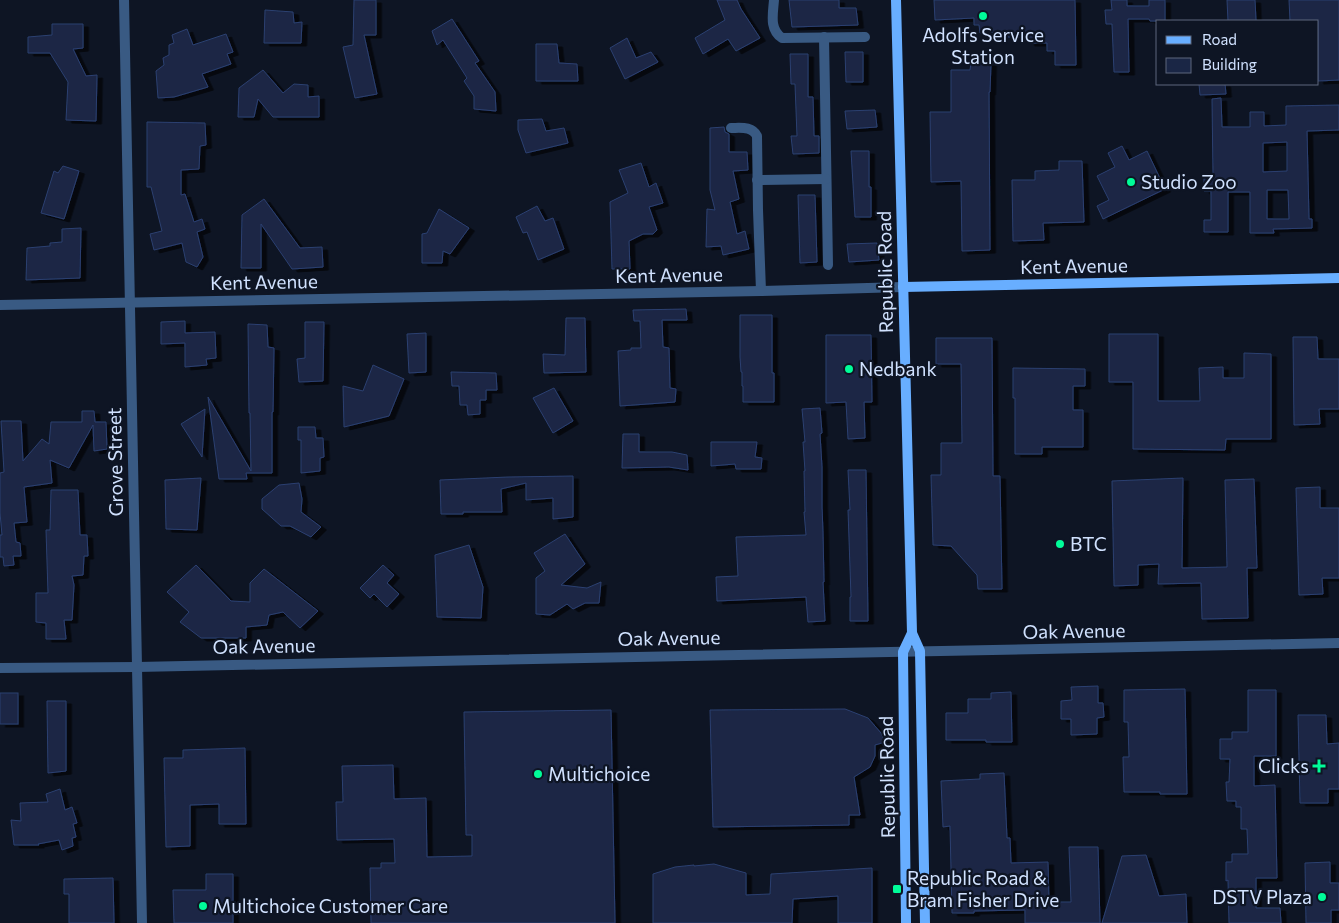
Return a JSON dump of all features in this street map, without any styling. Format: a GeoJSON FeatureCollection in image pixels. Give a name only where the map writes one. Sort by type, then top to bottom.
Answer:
{"type":"FeatureCollection","features":[{"type":"Feature","properties":{"kind":"main road","name":"Republic Road"},"geometry":{"type":"LineString","coordinates":[[896,0],[912,633],[920,651],[925,923]]}},
{"type":"Feature","properties":{"kind":"main road","name":"Kent Avenue"},"geometry":{"type":"LineString","coordinates":[[903,287],[1339,278]]}},
{"type":"Feature","properties":{"kind":"main road","name":"Republic Road"},"geometry":{"type":"LineString","coordinates":[[906,923],[903,652],[912,633]]}},
{"type":"Feature","properties":{"kind":"street","name":"Grove Street"},"geometry":{"type":"LineString","coordinates":[[124,0],[142,923]]}},
{"type":"Feature","properties":{"kind":"street"},"geometry":{"type":"LineString","coordinates":[[774,0],[772,20],[777,34],[782,38],[865,37]]}},
{"type":"Feature","properties":{"kind":"street"},"geometry":{"type":"LineString","coordinates":[[824,37],[828,265]]}},
{"type":"Feature","properties":{"kind":"street"},"geometry":{"type":"LineString","coordinates":[[731,128],[750,129],[757,136],[761,291]]}},
{"type":"Feature","properties":{"kind":"street"},"geometry":{"type":"LineString","coordinates":[[757,180],[826,178]]}},
{"type":"Feature","properties":{"kind":"street","name":"Kent Avenue"},"geometry":{"type":"LineString","coordinates":[[0,304],[903,287]]}},
{"type":"Feature","properties":{"kind":"street","name":"Oak Avenue"},"geometry":{"type":"LineString","coordinates":[[0,668],[137,667],[606,656],[1339,643]]}},
{"type":"Feature","properties":{"kind":"building"},"geometry":{"type":"Polygon","coordinates":[[[354,0],[376,0],[376,35],[364,35],[377,94],[355,98],[343,47],[353,45],[354,0]]]}},
{"type":"Feature","properties":{"kind":"building"},"geometry":{"type":"Polygon","coordinates":[[[717,0],[737,0],[760,38],[736,51],[728,39],[703,54],[695,38],[725,20],[717,0]]]}},
{"type":"Feature","properties":{"kind":"building"},"geometry":{"type":"Polygon","coordinates":[[[789,0],[839,0],[839,8],[856,8],[858,25],[792,27],[789,0]]]}},
{"type":"Feature","properties":{"kind":"building"},"geometry":{"type":"Polygon","coordinates":[[[934,0],[1075,0],[1076,65],[1055,65],[1055,51],[1047,51],[1047,43],[1029,43],[1029,37],[1007,37],[1007,32],[980,33],[979,25],[974,25],[974,18],[935,20],[934,0]]]}},
{"type":"Feature","properties":{"kind":"building"},"geometry":{"type":"Polygon","coordinates":[[[1111,0],[1127,0],[1127,6],[1149,6],[1149,0],[1165,0],[1165,20],[1128,19],[1129,72],[1114,72],[1112,24],[1106,24],[1105,10],[1112,10],[1111,0]]]}},
{"type":"Feature","properties":{"kind":"building"},"geometry":{"type":"Polygon","coordinates":[[[1227,0],[1255,0],[1256,20],[1228,20],[1227,0]]]}},
{"type":"Feature","properties":{"kind":"building"},"geometry":{"type":"Polygon","coordinates":[[[1289,0],[1339,0],[1339,80],[1319,81],[1319,20],[1290,20],[1289,0]]]}},
{"type":"Feature","properties":{"kind":"building"},"geometry":{"type":"Polygon","coordinates":[[[265,10],[293,12],[294,23],[302,22],[301,43],[264,43],[265,10]]]}},
{"type":"Feature","properties":{"kind":"building"},"geometry":{"type":"Polygon","coordinates":[[[452,19],[479,61],[475,63],[495,92],[496,111],[474,109],[474,96],[464,81],[467,78],[443,40],[437,45],[432,31],[452,19]]]}},
{"type":"Feature","properties":{"kind":"building"},"geometry":{"type":"Polygon","coordinates":[[[52,24],[83,24],[83,48],[73,49],[86,76],[97,75],[96,121],[66,120],[68,82],[50,53],[28,53],[28,37],[52,35],[52,24]]]}},
{"type":"Feature","properties":{"kind":"building"},"geometry":{"type":"Polygon","coordinates":[[[187,29],[193,45],[226,34],[233,52],[227,54],[231,64],[202,74],[208,87],[174,97],[158,98],[156,71],[164,65],[163,58],[169,55],[169,45],[174,43],[172,35],[187,29]]]}},
{"type":"Feature","properties":{"kind":"building"},"geometry":{"type":"Polygon","coordinates":[[[627,38],[636,58],[651,52],[658,62],[625,79],[610,48],[627,38]]]}},
{"type":"Feature","properties":{"kind":"building"},"geometry":{"type":"Polygon","coordinates":[[[536,44],[557,44],[559,63],[577,64],[578,81],[536,81],[536,44]]]}},
{"type":"Feature","properties":{"kind":"building"},"geometry":{"type":"Polygon","coordinates":[[[845,52],[863,52],[863,82],[846,82],[845,52]]]}},
{"type":"Feature","properties":{"kind":"building"},"geometry":{"type":"Polygon","coordinates":[[[790,54],[808,54],[808,97],[813,97],[814,136],[819,136],[819,153],[793,154],[791,136],[797,136],[795,84],[791,84],[790,54]]]}},
{"type":"Feature","properties":{"kind":"building"},"geometry":{"type":"Polygon","coordinates":[[[971,63],[991,63],[989,92],[990,250],[962,251],[961,181],[931,182],[930,112],[951,112],[951,70],[970,70],[971,63]]]}},
{"type":"Feature","properties":{"kind":"building"},"geometry":{"type":"Polygon","coordinates":[[[263,70],[283,93],[294,84],[308,85],[308,97],[319,96],[319,117],[273,117],[258,99],[254,117],[238,117],[239,88],[263,70]]]}},
{"type":"Feature","properties":{"kind":"building"},"geometry":{"type":"Polygon","coordinates":[[[1199,85],[1225,85],[1226,94],[1200,95],[1199,85]]]}},
{"type":"Feature","properties":{"kind":"building"},"geometry":{"type":"Polygon","coordinates":[[[1221,98],[1222,127],[1250,127],[1250,112],[1264,112],[1264,126],[1286,125],[1286,106],[1339,105],[1339,130],[1307,131],[1309,219],[1312,219],[1312,228],[1273,229],[1274,233],[1250,233],[1250,192],[1228,192],[1228,232],[1204,232],[1204,220],[1211,220],[1211,191],[1204,191],[1204,175],[1213,175],[1212,99],[1221,98]],[[1287,142],[1263,143],[1263,172],[1287,171],[1287,142]],[[1267,190],[1267,219],[1289,219],[1288,190],[1267,190]]]}},
{"type":"Feature","properties":{"kind":"building"},"geometry":{"type":"Polygon","coordinates":[[[875,110],[877,127],[847,129],[845,111],[875,110]]]}},
{"type":"Feature","properties":{"kind":"building"},"geometry":{"type":"Polygon","coordinates":[[[542,119],[546,131],[564,128],[568,143],[526,153],[518,130],[518,120],[542,119]]]}},
{"type":"Feature","properties":{"kind":"building"},"geometry":{"type":"Polygon","coordinates":[[[147,122],[205,123],[206,145],[200,146],[199,169],[181,170],[181,195],[185,194],[194,222],[202,219],[205,229],[197,232],[203,257],[197,267],[186,262],[182,243],[154,250],[150,234],[162,231],[151,187],[147,187],[147,122]]]}},
{"type":"Feature","properties":{"kind":"building"},"geometry":{"type":"Polygon","coordinates":[[[724,127],[725,132],[729,134],[729,152],[747,152],[748,170],[733,171],[739,199],[730,202],[737,234],[745,231],[749,249],[723,255],[721,246],[706,247],[707,209],[715,210],[710,190],[710,128],[724,127]]]}},
{"type":"Feature","properties":{"kind":"building","name":"Studio Zoo"},"geometry":{"type":"Polygon","coordinates":[[[1122,146],[1129,160],[1147,151],[1165,189],[1103,219],[1097,206],[1109,200],[1097,176],[1115,167],[1108,153],[1122,146]]]}},
{"type":"Feature","properties":{"kind":"building"},"geometry":{"type":"Polygon","coordinates":[[[851,151],[869,151],[871,217],[855,217],[851,151]]]}},
{"type":"Feature","properties":{"kind":"building"},"geometry":{"type":"Polygon","coordinates":[[[1059,161],[1082,161],[1084,222],[1043,223],[1044,240],[1013,241],[1012,180],[1035,180],[1035,171],[1059,170],[1059,161]]]}},
{"type":"Feature","properties":{"kind":"building"},"geometry":{"type":"Polygon","coordinates":[[[641,163],[649,187],[656,183],[663,203],[649,207],[657,230],[653,234],[643,234],[629,241],[630,269],[612,269],[610,202],[628,193],[619,170],[641,163]]]}},
{"type":"Feature","properties":{"kind":"building"},"geometry":{"type":"Polygon","coordinates":[[[63,166],[79,171],[64,219],[41,213],[54,171],[58,173],[63,166]]]}},
{"type":"Feature","properties":{"kind":"building"},"geometry":{"type":"Polygon","coordinates":[[[798,195],[815,195],[817,262],[800,263],[798,195]]]}},
{"type":"Feature","properties":{"kind":"building"},"geometry":{"type":"Polygon","coordinates":[[[264,199],[300,248],[322,247],[323,267],[292,269],[261,224],[261,268],[241,268],[242,215],[264,199]]]}},
{"type":"Feature","properties":{"kind":"building"},"geometry":{"type":"Polygon","coordinates":[[[537,206],[545,221],[553,218],[564,249],[538,260],[527,232],[523,233],[516,217],[537,206]]]}},
{"type":"Feature","properties":{"kind":"building"},"geometry":{"type":"Polygon","coordinates":[[[439,209],[469,228],[450,254],[443,251],[442,263],[422,263],[422,234],[427,233],[439,209]]]}},
{"type":"Feature","properties":{"kind":"building"},"geometry":{"type":"Polygon","coordinates":[[[81,228],[80,278],[26,280],[27,248],[50,246],[50,243],[62,242],[62,229],[81,228]]]}},
{"type":"Feature","properties":{"kind":"building"},"geometry":{"type":"Polygon","coordinates":[[[877,243],[879,260],[849,262],[847,244],[877,243]]]}},
{"type":"Feature","properties":{"kind":"building"},"geometry":{"type":"Polygon","coordinates":[[[686,309],[687,320],[662,320],[663,347],[669,348],[670,388],[676,389],[675,402],[620,406],[618,351],[641,348],[640,321],[634,321],[633,310],[686,309]]]}},
{"type":"Feature","properties":{"kind":"building"},"geometry":{"type":"Polygon","coordinates":[[[740,315],[772,315],[774,402],[743,402],[740,315]]]}},
{"type":"Feature","properties":{"kind":"building"},"geometry":{"type":"Polygon","coordinates":[[[566,318],[585,318],[586,372],[544,373],[543,354],[565,355],[566,318]]]}},
{"type":"Feature","properties":{"kind":"building"},"geometry":{"type":"Polygon","coordinates":[[[185,321],[185,333],[215,332],[216,358],[206,359],[207,365],[185,367],[185,343],[161,344],[161,322],[185,321]]]}},
{"type":"Feature","properties":{"kind":"building"},"geometry":{"type":"Polygon","coordinates":[[[305,322],[324,322],[323,381],[299,382],[297,359],[305,358],[305,322]]]}},
{"type":"Feature","properties":{"kind":"building"},"geometry":{"type":"Polygon","coordinates":[[[248,324],[267,325],[268,347],[274,348],[272,473],[246,473],[247,479],[219,479],[208,397],[251,471],[248,324]]]}},
{"type":"Feature","properties":{"kind":"building"},"geometry":{"type":"Polygon","coordinates":[[[426,333],[426,372],[409,373],[407,334],[426,333]]]}},
{"type":"Feature","properties":{"kind":"building"},"geometry":{"type":"Polygon","coordinates":[[[1109,334],[1158,334],[1158,401],[1200,401],[1199,368],[1223,367],[1223,378],[1244,378],[1244,353],[1271,354],[1271,439],[1226,439],[1225,450],[1133,449],[1133,382],[1109,382],[1109,334]]]}},
{"type":"Feature","properties":{"kind":"building","name":"Nedbank"},"geometry":{"type":"Polygon","coordinates":[[[826,335],[871,335],[872,402],[864,402],[865,438],[848,439],[846,402],[826,403],[826,335]]]}},
{"type":"Feature","properties":{"kind":"building"},"geometry":{"type":"Polygon","coordinates":[[[1293,337],[1317,337],[1318,359],[1339,359],[1339,409],[1319,409],[1320,424],[1294,425],[1293,337]]]}},
{"type":"Feature","properties":{"kind":"building"},"geometry":{"type":"Polygon","coordinates":[[[936,338],[992,338],[993,476],[1000,476],[1002,589],[978,589],[977,575],[951,546],[933,545],[931,475],[941,475],[941,443],[962,443],[961,364],[936,364],[936,338]]]}},
{"type":"Feature","properties":{"kind":"building"},"geometry":{"type":"Polygon","coordinates":[[[373,365],[404,379],[389,416],[344,427],[343,386],[363,391],[373,365]]]}},
{"type":"Feature","properties":{"kind":"building"},"geometry":{"type":"Polygon","coordinates":[[[1013,368],[1085,369],[1085,386],[1073,386],[1073,410],[1083,410],[1083,447],[1042,447],[1042,454],[1015,454],[1013,368]]]}},
{"type":"Feature","properties":{"kind":"building"},"geometry":{"type":"Polygon","coordinates":[[[451,372],[496,373],[497,390],[486,390],[486,400],[480,400],[480,414],[468,415],[467,405],[460,405],[459,386],[452,386],[451,372]]]}},
{"type":"Feature","properties":{"kind":"building"},"geometry":{"type":"Polygon","coordinates":[[[554,388],[573,421],[553,433],[533,398],[554,388]]]}},
{"type":"Feature","properties":{"kind":"building"},"geometry":{"type":"Polygon","coordinates":[[[820,408],[825,621],[808,622],[806,597],[717,601],[716,577],[738,576],[736,537],[806,535],[803,442],[805,442],[802,409],[820,408]]]}},
{"type":"Feature","properties":{"kind":"building"},"geometry":{"type":"Polygon","coordinates":[[[205,409],[202,457],[181,424],[205,409]]]}},
{"type":"Feature","properties":{"kind":"building"},"geometry":{"type":"Polygon","coordinates":[[[82,411],[94,411],[95,422],[106,422],[107,449],[94,451],[93,425],[69,468],[50,460],[52,483],[24,487],[27,522],[14,523],[16,542],[20,543],[21,556],[13,556],[14,565],[4,566],[3,557],[0,557],[0,535],[2,535],[0,473],[4,472],[1,421],[21,421],[23,461],[42,439],[49,444],[51,422],[82,422],[82,411]]]}},
{"type":"Feature","properties":{"kind":"building"},"geometry":{"type":"Polygon","coordinates":[[[298,427],[315,427],[316,438],[323,438],[324,457],[320,458],[320,471],[301,473],[301,440],[298,440],[298,427]]]}},
{"type":"Feature","properties":{"kind":"building"},"geometry":{"type":"Polygon","coordinates":[[[623,434],[639,434],[639,452],[672,452],[687,455],[688,470],[669,467],[622,468],[623,434]]]}},
{"type":"Feature","properties":{"kind":"building"},"geometry":{"type":"Polygon","coordinates":[[[711,442],[757,442],[755,457],[762,458],[761,469],[736,469],[735,464],[711,466],[711,442]]]}},
{"type":"Feature","properties":{"kind":"building"},"geometry":{"type":"Polygon","coordinates":[[[848,470],[866,470],[868,621],[850,621],[848,470]]]}},
{"type":"Feature","properties":{"kind":"building"},"geometry":{"type":"Polygon","coordinates":[[[573,476],[573,517],[553,519],[553,498],[526,500],[526,483],[501,489],[502,512],[441,514],[440,480],[573,476]]]}},
{"type":"Feature","properties":{"kind":"building"},"geometry":{"type":"Polygon","coordinates":[[[201,478],[197,530],[166,529],[165,480],[201,478]]]}},
{"type":"Feature","properties":{"kind":"building"},"geometry":{"type":"Polygon","coordinates":[[[1183,478],[1182,568],[1227,567],[1225,480],[1254,479],[1257,568],[1247,568],[1248,618],[1202,619],[1201,583],[1158,584],[1159,564],[1138,565],[1138,585],[1114,586],[1112,481],[1183,478]]]}},
{"type":"Feature","properties":{"kind":"building"},"geometry":{"type":"Polygon","coordinates":[[[299,483],[302,499],[301,512],[321,527],[311,537],[290,526],[281,526],[262,509],[262,499],[279,485],[299,483]]]}},
{"type":"Feature","properties":{"kind":"building"},"geometry":{"type":"Polygon","coordinates":[[[1320,487],[1320,508],[1339,508],[1339,578],[1322,578],[1323,594],[1299,595],[1296,488],[1320,487]]]}},
{"type":"Feature","properties":{"kind":"building"},"geometry":{"type":"Polygon","coordinates":[[[51,490],[78,490],[80,535],[87,535],[88,556],[84,556],[83,575],[72,576],[74,585],[72,620],[64,620],[66,639],[46,639],[46,623],[36,622],[36,593],[48,593],[46,530],[50,530],[51,490]]]}},
{"type":"Feature","properties":{"kind":"building"},"geometry":{"type":"Polygon","coordinates":[[[565,534],[585,564],[561,585],[587,588],[601,582],[599,603],[585,603],[573,609],[567,604],[550,615],[536,614],[536,578],[545,571],[534,553],[565,534]]]}},
{"type":"Feature","properties":{"kind":"building"},"geometry":{"type":"Polygon","coordinates":[[[469,545],[483,587],[481,618],[437,617],[435,555],[469,545]]]}},
{"type":"Feature","properties":{"kind":"building"},"geometry":{"type":"Polygon","coordinates":[[[196,565],[231,601],[250,602],[250,583],[264,569],[318,611],[300,628],[283,612],[269,615],[267,625],[246,627],[246,638],[201,638],[180,622],[189,612],[167,592],[196,565]]]}},
{"type":"Feature","properties":{"kind":"building"},"geometry":{"type":"Polygon","coordinates":[[[383,565],[394,575],[387,583],[399,594],[387,607],[374,594],[370,598],[360,588],[383,565]]]}},
{"type":"Feature","properties":{"kind":"building"},"geometry":{"type":"Polygon","coordinates":[[[1098,686],[1098,703],[1103,703],[1104,717],[1097,718],[1097,734],[1071,735],[1071,719],[1061,719],[1061,701],[1072,700],[1071,687],[1098,686]]]}},
{"type":"Feature","properties":{"kind":"building"},"geometry":{"type":"Polygon","coordinates":[[[1185,689],[1187,794],[1124,792],[1123,757],[1129,757],[1128,722],[1124,722],[1124,690],[1185,689]]]}},
{"type":"Feature","properties":{"kind":"building"},"geometry":{"type":"Polygon","coordinates":[[[1248,690],[1276,690],[1276,756],[1254,756],[1254,786],[1275,785],[1277,878],[1256,878],[1256,908],[1280,908],[1281,923],[1229,923],[1226,862],[1232,862],[1232,854],[1248,854],[1247,829],[1241,829],[1241,807],[1236,807],[1236,801],[1227,801],[1226,782],[1229,782],[1230,759],[1220,759],[1220,739],[1232,739],[1232,732],[1248,732],[1248,690]]]}},
{"type":"Feature","properties":{"kind":"building"},"geometry":{"type":"Polygon","coordinates":[[[1011,692],[1012,742],[946,740],[946,713],[968,713],[968,699],[991,699],[991,693],[1011,692]]]}},
{"type":"Feature","properties":{"kind":"building"},"geometry":{"type":"Polygon","coordinates":[[[0,693],[18,693],[18,724],[0,724],[0,693]]]}},
{"type":"Feature","properties":{"kind":"building"},"geometry":{"type":"Polygon","coordinates":[[[47,701],[66,701],[66,771],[48,773],[47,701]]]}},
{"type":"Feature","properties":{"kind":"building"},"geometry":{"type":"Polygon","coordinates":[[[845,709],[868,718],[881,733],[885,742],[875,745],[875,756],[870,767],[854,777],[860,815],[849,815],[849,825],[713,827],[710,710],[845,709]]]}},
{"type":"Feature","properties":{"kind":"building","name":"Multichoice"},"geometry":{"type":"Polygon","coordinates":[[[611,710],[615,923],[371,923],[370,868],[381,868],[381,863],[395,863],[394,839],[337,840],[336,802],[343,802],[342,766],[393,765],[394,799],[426,798],[427,857],[472,856],[472,835],[466,835],[464,712],[611,710]]]}},
{"type":"Feature","properties":{"kind":"building","name":"Clicks"},"geometry":{"type":"Polygon","coordinates":[[[1298,715],[1326,715],[1327,744],[1339,743],[1339,789],[1328,789],[1328,803],[1300,803],[1298,715]]]}},
{"type":"Feature","properties":{"kind":"building"},"geometry":{"type":"Polygon","coordinates":[[[245,748],[246,824],[219,824],[219,804],[190,805],[190,846],[166,847],[164,758],[183,758],[183,750],[245,748]]]}},
{"type":"Feature","properties":{"kind":"building"},"geometry":{"type":"Polygon","coordinates":[[[1004,773],[1007,838],[1010,838],[1011,863],[1048,862],[1049,902],[1071,902],[1069,847],[1098,847],[1100,923],[1025,923],[1025,910],[952,913],[950,826],[943,827],[941,781],[980,779],[980,774],[1004,773]]]}},
{"type":"Feature","properties":{"kind":"building"},"geometry":{"type":"Polygon","coordinates":[[[60,789],[65,810],[72,807],[77,823],[73,824],[76,837],[72,838],[73,846],[62,850],[59,840],[39,845],[14,845],[11,820],[21,821],[20,803],[48,802],[46,794],[60,789]]]}},
{"type":"Feature","properties":{"kind":"building"},"geometry":{"type":"Polygon","coordinates":[[[1146,855],[1159,896],[1186,894],[1187,923],[1102,923],[1122,856],[1146,855]]]}},
{"type":"Feature","properties":{"kind":"building","name":"DSTV Plaza"},"geometry":{"type":"Polygon","coordinates":[[[1330,862],[1330,883],[1339,883],[1339,910],[1331,910],[1331,923],[1306,923],[1305,863],[1330,862]]]}},
{"type":"Feature","properties":{"kind":"building"},"geometry":{"type":"Polygon","coordinates":[[[714,864],[746,873],[746,895],[770,894],[771,874],[872,868],[872,923],[838,923],[838,896],[793,899],[792,923],[653,923],[653,874],[675,867],[714,864]]]}},
{"type":"Feature","properties":{"kind":"building","name":"Multichoice Customer Care"},"geometry":{"type":"Polygon","coordinates":[[[206,874],[233,874],[233,923],[174,923],[173,890],[206,890],[206,874]]]}},
{"type":"Feature","properties":{"kind":"building"},"geometry":{"type":"Polygon","coordinates":[[[113,878],[114,923],[69,923],[69,894],[64,894],[64,879],[113,878]]]}},
{"type":"Feature","properties":{"kind":"place","name":"Adolfs Service Station"},"geometry":{"type":"Point","coordinates":[983,16]}},
{"type":"Feature","properties":{"kind":"place","name":"Studio Zoo"},"geometry":{"type":"Point","coordinates":[1131,182]}},
{"type":"Feature","properties":{"kind":"place","name":"Nedbank"},"geometry":{"type":"Point","coordinates":[849,369]}},
{"type":"Feature","properties":{"kind":"place","name":"BTC"},"geometry":{"type":"Point","coordinates":[1060,544]}},
{"type":"Feature","properties":{"kind":"place","name":"Clicks"},"geometry":{"type":"Point","coordinates":[1319,766]}},
{"type":"Feature","properties":{"kind":"place","name":"Multichoice"},"geometry":{"type":"Point","coordinates":[538,774]}},
{"type":"Feature","properties":{"kind":"place","name":"Republic Road & Bram Fisher Drive"},"geometry":{"type":"Point","coordinates":[897,889]}},
{"type":"Feature","properties":{"kind":"place","name":"DSTV Plaza"},"geometry":{"type":"Point","coordinates":[1322,897]}},
{"type":"Feature","properties":{"kind":"place","name":"Multichoice Customer Care"},"geometry":{"type":"Point","coordinates":[203,906]}}]}
